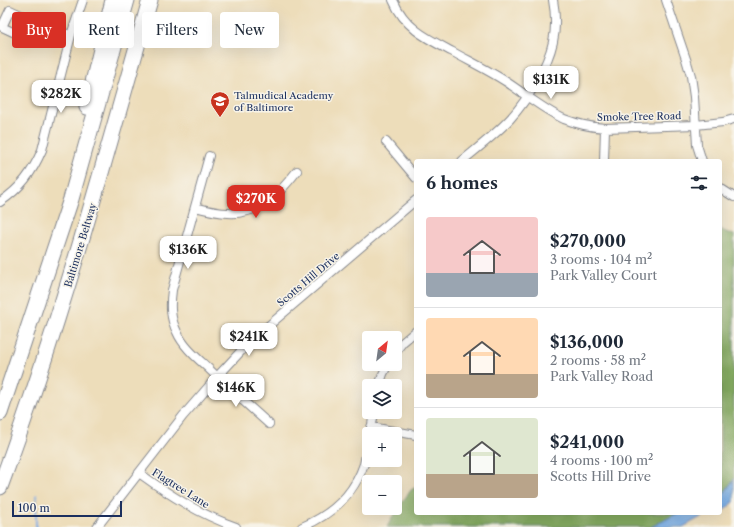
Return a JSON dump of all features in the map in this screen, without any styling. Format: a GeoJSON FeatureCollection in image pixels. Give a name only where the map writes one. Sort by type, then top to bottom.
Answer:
{"type":"FeatureCollection","features":[{"type":"Feature","properties":{"kind":"highway"},"geometry":{"type":"LineString","coordinates":[[43,281],[113,0]]}},
{"type":"Feature","properties":{"kind":"highway"},"geometry":{"type":"LineString","coordinates":[[0,413],[71,199],[126,0]]}},
{"type":"Feature","properties":{"kind":"highway","name":"Baltimore Beltway"},"geometry":{"type":"LineString","coordinates":[[0,487],[30,404],[67,289],[104,166],[150,0]]}},
{"type":"Feature","properties":{"kind":"street"},"geometry":{"type":"LineString","coordinates":[[0,202],[25,181],[42,150],[71,35],[83,0]]}},
{"type":"Feature","properties":{"kind":"street","name":"Smoke Tree Road"},"geometry":{"type":"LineString","coordinates":[[393,0],[403,17],[424,37],[490,72],[547,110],[577,124],[605,128],[696,125],[723,122],[734,119]]}},
{"type":"Feature","properties":{"kind":"street"},"geometry":{"type":"LineString","coordinates":[[464,159],[510,119],[528,97],[544,69],[553,47],[555,36],[553,0]]}},
{"type":"Feature","properties":{"kind":"street"},"geometry":{"type":"LineString","coordinates":[[666,0],[691,76],[697,146],[701,159]]}},
{"type":"Feature","properties":{"kind":"street"},"geometry":{"type":"LineString","coordinates":[[66,34],[71,35]]}},
{"type":"Feature","properties":{"kind":"street"},"geometry":{"type":"LineString","coordinates":[[604,159],[605,128]]}},
{"type":"Feature","properties":{"kind":"street"},"geometry":{"type":"LineString","coordinates":[[386,142],[414,176]]}},
{"type":"Feature","properties":{"kind":"street"},"geometry":{"type":"LineString","coordinates":[[209,156],[172,290],[171,312],[173,324],[177,334],[192,353],[269,424]]}},
{"type":"Feature","properties":{"kind":"street"},"geometry":{"type":"LineString","coordinates":[[195,207],[228,214],[241,213],[254,209],[266,204],[275,197],[297,172]]}},
{"type":"Feature","properties":{"kind":"street"},"geometry":{"type":"LineString","coordinates":[[722,189],[734,198]]}},
{"type":"Feature","properties":{"kind":"street","name":"Scotts Hill Drive"},"geometry":{"type":"LineString","coordinates":[[97,527],[216,376],[267,327],[414,202]]}},
{"type":"Feature","properties":{"kind":"street"},"geometry":{"type":"LineString","coordinates":[[402,343],[414,334]]}},
{"type":"Feature","properties":{"kind":"street"},"geometry":{"type":"LineString","coordinates":[[402,434],[414,435]]}},
{"type":"Feature","properties":{"kind":"street"},"geometry":{"type":"LineString","coordinates":[[302,527],[330,512],[341,502],[350,491],[362,466]]}},
{"type":"Feature","properties":{"kind":"street","name":"Flagtree Lane"},"geometry":{"type":"LineString","coordinates":[[139,473],[164,492],[183,503],[220,522],[236,527]]}},
{"type":"Feature","properties":{"kind":"green space"},"geometry":{"type":"Polygon","coordinates":[[[722,230],[734,235],[734,479],[722,494],[722,230]]]}},
{"type":"Feature","properties":{"kind":"green space"},"geometry":{"type":"Polygon","coordinates":[[[414,488],[414,515],[674,515],[651,527],[387,527],[394,515],[402,515],[402,502],[414,488]]]}},
{"type":"Feature","properties":{"kind":"water"},"geometry":{"type":"Polygon","coordinates":[[[734,479],[734,502],[722,511],[722,494],[734,479]]]}},
{"type":"Feature","properties":{"kind":"water"},"geometry":{"type":"Polygon","coordinates":[[[674,515],[707,515],[683,527],[651,527],[674,515]]]}},
{"type":"Feature","properties":{"kind":"waterway"},"geometry":{"type":"LineString","coordinates":[[36,527],[37,495]]}},
{"type":"Feature","properties":{"kind":"place","name":"Talmudical Academy of Baltimore"},"geometry":{"type":"Point","coordinates":[220,118]}}]}
